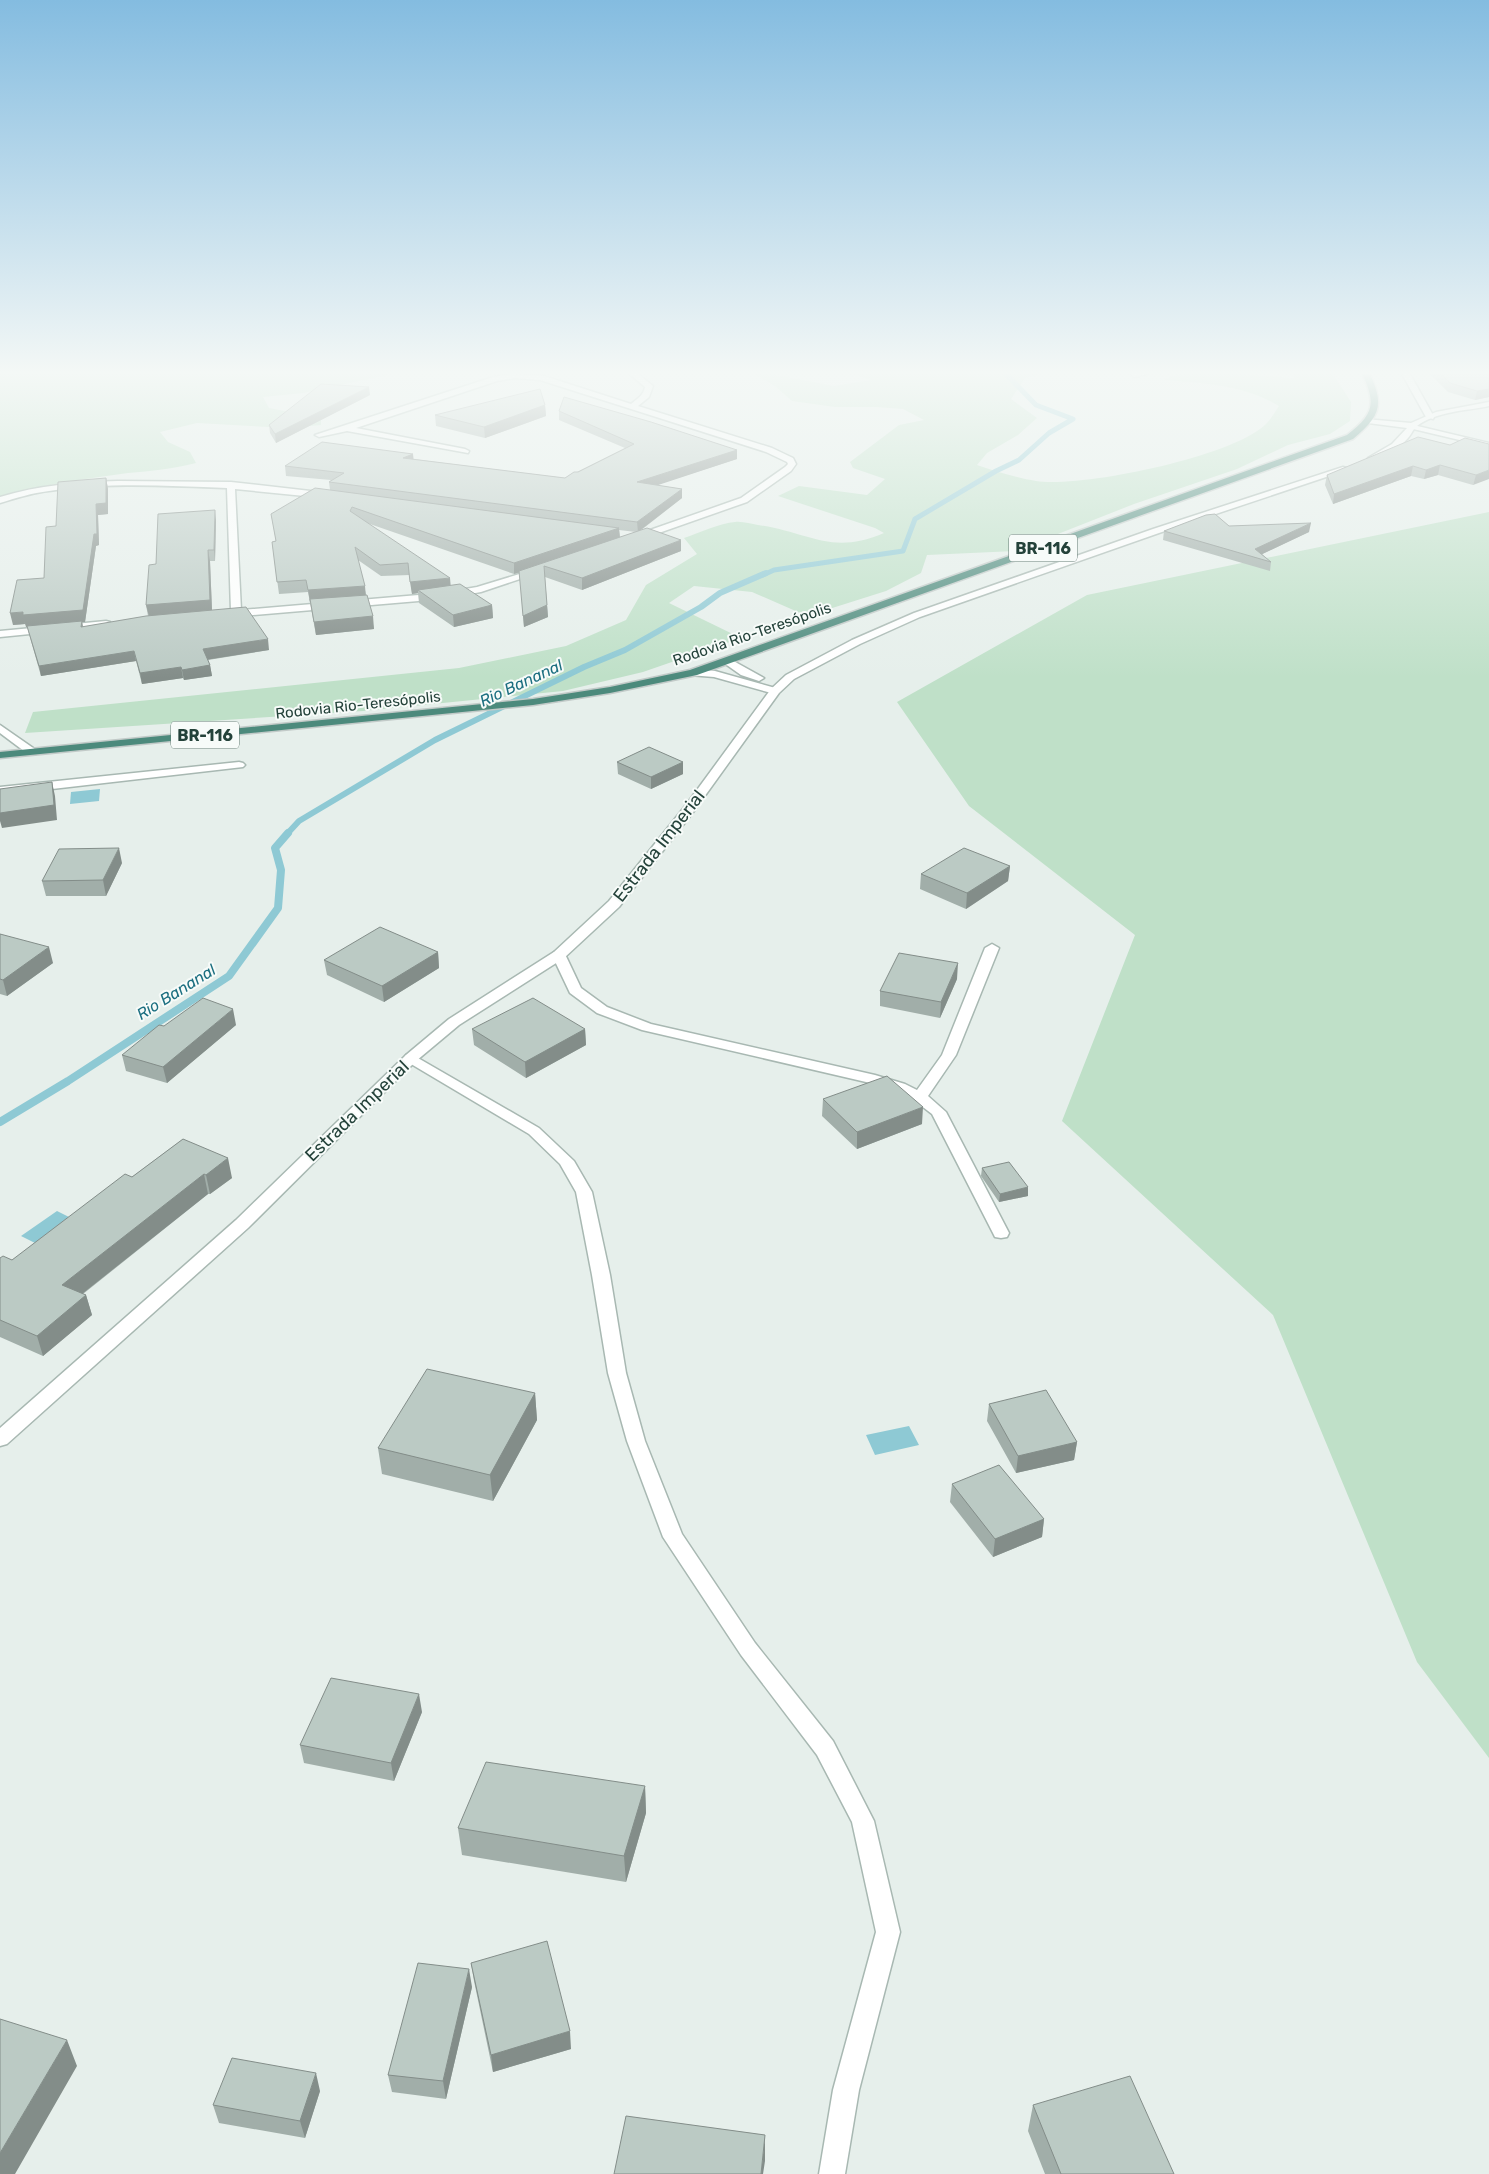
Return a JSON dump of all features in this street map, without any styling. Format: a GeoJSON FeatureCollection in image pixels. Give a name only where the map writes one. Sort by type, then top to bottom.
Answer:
{"type":"FeatureCollection","features":[{"type":"Feature","properties":{"kind":"highway","name":"Rodovia Rio-Teresópolis"},"geometry":{"type":"LineString","coordinates":[[0,755],[533,702],[693,673],[1245,475]]}},
{"type":"Feature","properties":{"kind":"street"},"geometry":{"type":"LineString","coordinates":[[633,537],[744,500],[779,475]]}},
{"type":"Feature","properties":{"kind":"street","name":"Estrada Imperial"},"geometry":{"type":"LineString","coordinates":[[0,1439],[242,1224],[411,1058],[454,1022],[559,955],[614,904],[690,808],[777,688],[790,677],[856,642],[917,615],[1156,531],[1323,475]]}},
{"type":"Feature","properties":{"kind":"street"},"geometry":{"type":"LineString","coordinates":[[0,500],[31,491],[81,484],[232,485],[339,497]]}},
{"type":"Feature","properties":{"kind":"street"},"geometry":{"type":"LineString","coordinates":[[232,485],[236,614]]}},
{"type":"Feature","properties":{"kind":"street"},"geometry":{"type":"LineString","coordinates":[[217,615],[442,596],[478,590],[552,567]]}},
{"type":"Feature","properties":{"kind":"street"},"geometry":{"type":"LineString","coordinates":[[0,634],[119,623]]}},
{"type":"Feature","properties":{"kind":"street"},"geometry":{"type":"LineString","coordinates":[[728,661],[745,673],[777,688]]}},
{"type":"Feature","properties":{"kind":"street"},"geometry":{"type":"LineString","coordinates":[[693,673],[714,674],[777,688]]}},
{"type":"Feature","properties":{"kind":"street"},"geometry":{"type":"LineString","coordinates":[[0,728],[32,752]]}},
{"type":"Feature","properties":{"kind":"street"},"geometry":{"type":"LineString","coordinates":[[0,791],[239,765]]}},
{"type":"Feature","properties":{"kind":"street"},"geometry":{"type":"LineString","coordinates":[[920,1096],[949,1055],[992,948]]}},
{"type":"Feature","properties":{"kind":"street"},"geometry":{"type":"LineString","coordinates":[[559,955],[576,990],[602,1010],[648,1027],[870,1078],[900,1087],[920,1096],[938,1112],[1001,1233]]}},
{"type":"Feature","properties":{"kind":"street"},"geometry":{"type":"LineString","coordinates":[[411,1058],[534,1131],[566,1161],[584,1192],[601,1275],[617,1373],[636,1441],[673,1538],[748,1649],[825,1748],[863,1821],[888,1932],[846,2090],[832,2174]]}},
{"type":"Feature","properties":{"kind":"green space"},"geometry":{"type":"Polygon","coordinates":[[[0,475],[112,475],[63,483],[0,496],[0,475]]]}},
{"type":"Feature","properties":{"kind":"green space"},"geometry":{"type":"Polygon","coordinates":[[[875,475],[1012,475],[1036,481],[1057,482],[1117,475],[1218,475],[1134,504],[1015,551],[927,555],[921,573],[886,591],[807,616],[752,592],[694,586],[669,603],[741,638],[643,672],[563,691],[363,711],[25,733],[33,712],[459,668],[566,646],[626,620],[646,585],[697,554],[684,538],[710,528],[723,524],[744,522],[834,542],[865,540],[884,533],[875,528],[778,496],[799,486],[867,495],[885,479],[875,475]]]}},
{"type":"Feature","properties":{"kind":"green space"},"geometry":{"type":"Polygon","coordinates":[[[1489,512],[1489,1758],[1417,1662],[1273,1315],[1062,1121],[1135,935],[969,806],[897,702],[1087,595],[1489,512]]]}},
{"type":"Feature","properties":{"kind":"water"},"geometry":{"type":"Polygon","coordinates":[[[100,789],[99,801],[70,804],[71,792],[100,789]]]}},
{"type":"Feature","properties":{"kind":"water"},"geometry":{"type":"Polygon","coordinates":[[[57,1211],[75,1220],[39,1245],[21,1236],[57,1211]]]}},
{"type":"Feature","properties":{"kind":"water"},"geometry":{"type":"Polygon","coordinates":[[[909,1426],[919,1445],[875,1455],[866,1435],[909,1426]]]}},
{"type":"Feature","properties":{"kind":"building"},"geometry":{"type":"Polygon","coordinates":[[[340,475],[544,475],[565,478],[569,475],[657,475],[637,482],[682,489],[637,522],[329,482],[340,475]]]}},
{"type":"Feature","properties":{"kind":"building"},"geometry":{"type":"Polygon","coordinates":[[[1327,475],[1386,475],[1334,494],[1327,475]]]}},
{"type":"Feature","properties":{"kind":"building"},"geometry":{"type":"Polygon","coordinates":[[[106,478],[106,503],[96,504],[97,534],[94,534],[83,610],[23,615],[23,612],[10,613],[17,580],[44,578],[46,527],[56,526],[58,482],[106,478]]]}},
{"type":"Feature","properties":{"kind":"building"},"geometry":{"type":"Polygon","coordinates":[[[315,488],[619,528],[514,563],[352,507],[350,511],[450,578],[410,582],[408,563],[380,565],[355,547],[365,586],[308,590],[306,580],[277,582],[272,542],[276,541],[271,514],[315,488]]]}},
{"type":"Feature","properties":{"kind":"building"},"geometry":{"type":"Polygon","coordinates":[[[215,510],[214,550],[208,550],[210,600],[146,605],[149,565],[156,564],[158,514],[215,510]]]}},
{"type":"Feature","properties":{"kind":"building"},"geometry":{"type":"Polygon","coordinates":[[[1215,514],[1229,526],[1311,523],[1255,549],[1271,562],[1164,531],[1206,515],[1215,514]]]}},
{"type":"Feature","properties":{"kind":"building"},"geometry":{"type":"Polygon","coordinates":[[[647,528],[681,540],[582,578],[544,566],[547,605],[523,616],[519,571],[647,528]]]}},
{"type":"Feature","properties":{"kind":"building"},"geometry":{"type":"Polygon","coordinates":[[[460,584],[492,605],[453,615],[418,590],[460,584]]]}},
{"type":"Feature","properties":{"kind":"building"},"geometry":{"type":"Polygon","coordinates":[[[367,595],[373,616],[314,622],[310,599],[367,595]]]}},
{"type":"Feature","properties":{"kind":"building"},"geometry":{"type":"Polygon","coordinates":[[[246,607],[268,639],[203,649],[210,665],[182,670],[181,667],[140,673],[134,651],[39,666],[27,626],[82,621],[81,627],[146,616],[246,607]]]}},
{"type":"Feature","properties":{"kind":"building"},"geometry":{"type":"Polygon","coordinates":[[[649,747],[683,762],[651,777],[617,762],[649,747]]]}},
{"type":"Feature","properties":{"kind":"building"},"geometry":{"type":"Polygon","coordinates":[[[52,782],[54,805],[0,813],[0,789],[52,782]]]}},
{"type":"Feature","properties":{"kind":"building"},"geometry":{"type":"Polygon","coordinates":[[[119,848],[103,880],[42,881],[59,849],[119,848]]]}},
{"type":"Feature","properties":{"kind":"building"},"geometry":{"type":"Polygon","coordinates":[[[964,848],[1010,866],[967,893],[921,874],[964,848]]]}},
{"type":"Feature","properties":{"kind":"building"},"geometry":{"type":"Polygon","coordinates":[[[380,927],[438,952],[382,986],[324,960],[380,927]]]}},
{"type":"Feature","properties":{"kind":"building"},"geometry":{"type":"Polygon","coordinates":[[[0,934],[49,947],[3,980],[0,979],[0,934]]]}},
{"type":"Feature","properties":{"kind":"building"},"geometry":{"type":"Polygon","coordinates":[[[899,953],[958,963],[941,1002],[880,991],[899,953]]]}},
{"type":"Feature","properties":{"kind":"building"},"geometry":{"type":"Polygon","coordinates":[[[203,998],[233,1009],[163,1067],[122,1055],[159,1025],[164,1026],[203,998]]]}},
{"type":"Feature","properties":{"kind":"building"},"geometry":{"type":"Polygon","coordinates":[[[533,998],[585,1029],[525,1062],[472,1029],[533,998]]]}},
{"type":"Feature","properties":{"kind":"building"},"geometry":{"type":"Polygon","coordinates":[[[887,1076],[923,1107],[857,1132],[823,1099],[887,1076]]]}},
{"type":"Feature","properties":{"kind":"building"},"geometry":{"type":"Polygon","coordinates":[[[183,1139],[228,1158],[206,1175],[204,1174],[62,1285],[86,1295],[37,1336],[0,1320],[0,1258],[3,1256],[12,1260],[125,1174],[132,1177],[183,1139]]]}},
{"type":"Feature","properties":{"kind":"building"},"geometry":{"type":"Polygon","coordinates":[[[1009,1162],[1028,1187],[1000,1194],[982,1168],[1009,1162]]]}},
{"type":"Feature","properties":{"kind":"building"},"geometry":{"type":"Polygon","coordinates":[[[427,1369],[535,1393],[490,1475],[378,1448],[427,1369]]]}},
{"type":"Feature","properties":{"kind":"building"},"geometry":{"type":"Polygon","coordinates":[[[1046,1390],[1077,1442],[1018,1456],[989,1404],[1046,1390]]]}},
{"type":"Feature","properties":{"kind":"building"},"geometry":{"type":"Polygon","coordinates":[[[999,1465],[1044,1519],[995,1539],[952,1484],[999,1465]]]}},
{"type":"Feature","properties":{"kind":"building"},"geometry":{"type":"Polygon","coordinates":[[[331,1678],[419,1694],[391,1763],[300,1745],[331,1678]]]}},
{"type":"Feature","properties":{"kind":"building"},"geometry":{"type":"Polygon","coordinates":[[[486,1762],[645,1786],[624,1856],[458,1828],[486,1762]]]}},
{"type":"Feature","properties":{"kind":"building"},"geometry":{"type":"Polygon","coordinates":[[[547,1941],[570,2031],[491,2055],[471,1963],[547,1941]]]}},
{"type":"Feature","properties":{"kind":"building"},"geometry":{"type":"Polygon","coordinates":[[[418,1963],[469,1969],[443,2081],[388,2075],[418,1963]]]}},
{"type":"Feature","properties":{"kind":"building"},"geometry":{"type":"Polygon","coordinates":[[[0,2019],[67,2040],[0,2153],[0,2019]]]}},
{"type":"Feature","properties":{"kind":"building"},"geometry":{"type":"Polygon","coordinates":[[[232,2058],[316,2073],[300,2121],[213,2105],[232,2058]]]}},
{"type":"Feature","properties":{"kind":"building"},"geometry":{"type":"Polygon","coordinates":[[[1130,2076],[1174,2174],[1061,2174],[1033,2105],[1130,2076]]]}},
{"type":"Feature","properties":{"kind":"building"},"geometry":{"type":"Polygon","coordinates":[[[626,2116],[765,2135],[761,2174],[614,2174],[626,2116]]]}},
{"type":"Feature","properties":{"kind":"waterway","name":"Rio Bananal"},"geometry":{"type":"LineString","coordinates":[[763,575],[774,570],[903,551],[915,519],[988,475]]}},
{"type":"Feature","properties":{"kind":"waterway","name":"Rio Bananal"},"geometry":{"type":"LineString","coordinates":[[287,834],[299,821],[435,740],[584,667],[625,650],[701,607],[720,593],[766,573]]}},
{"type":"Feature","properties":{"kind":"waterway","name":"Rio Bananal"},"geometry":{"type":"LineString","coordinates":[[0,1122],[68,1081],[229,976],[278,908],[281,870],[275,848],[288,833]]}}]}
